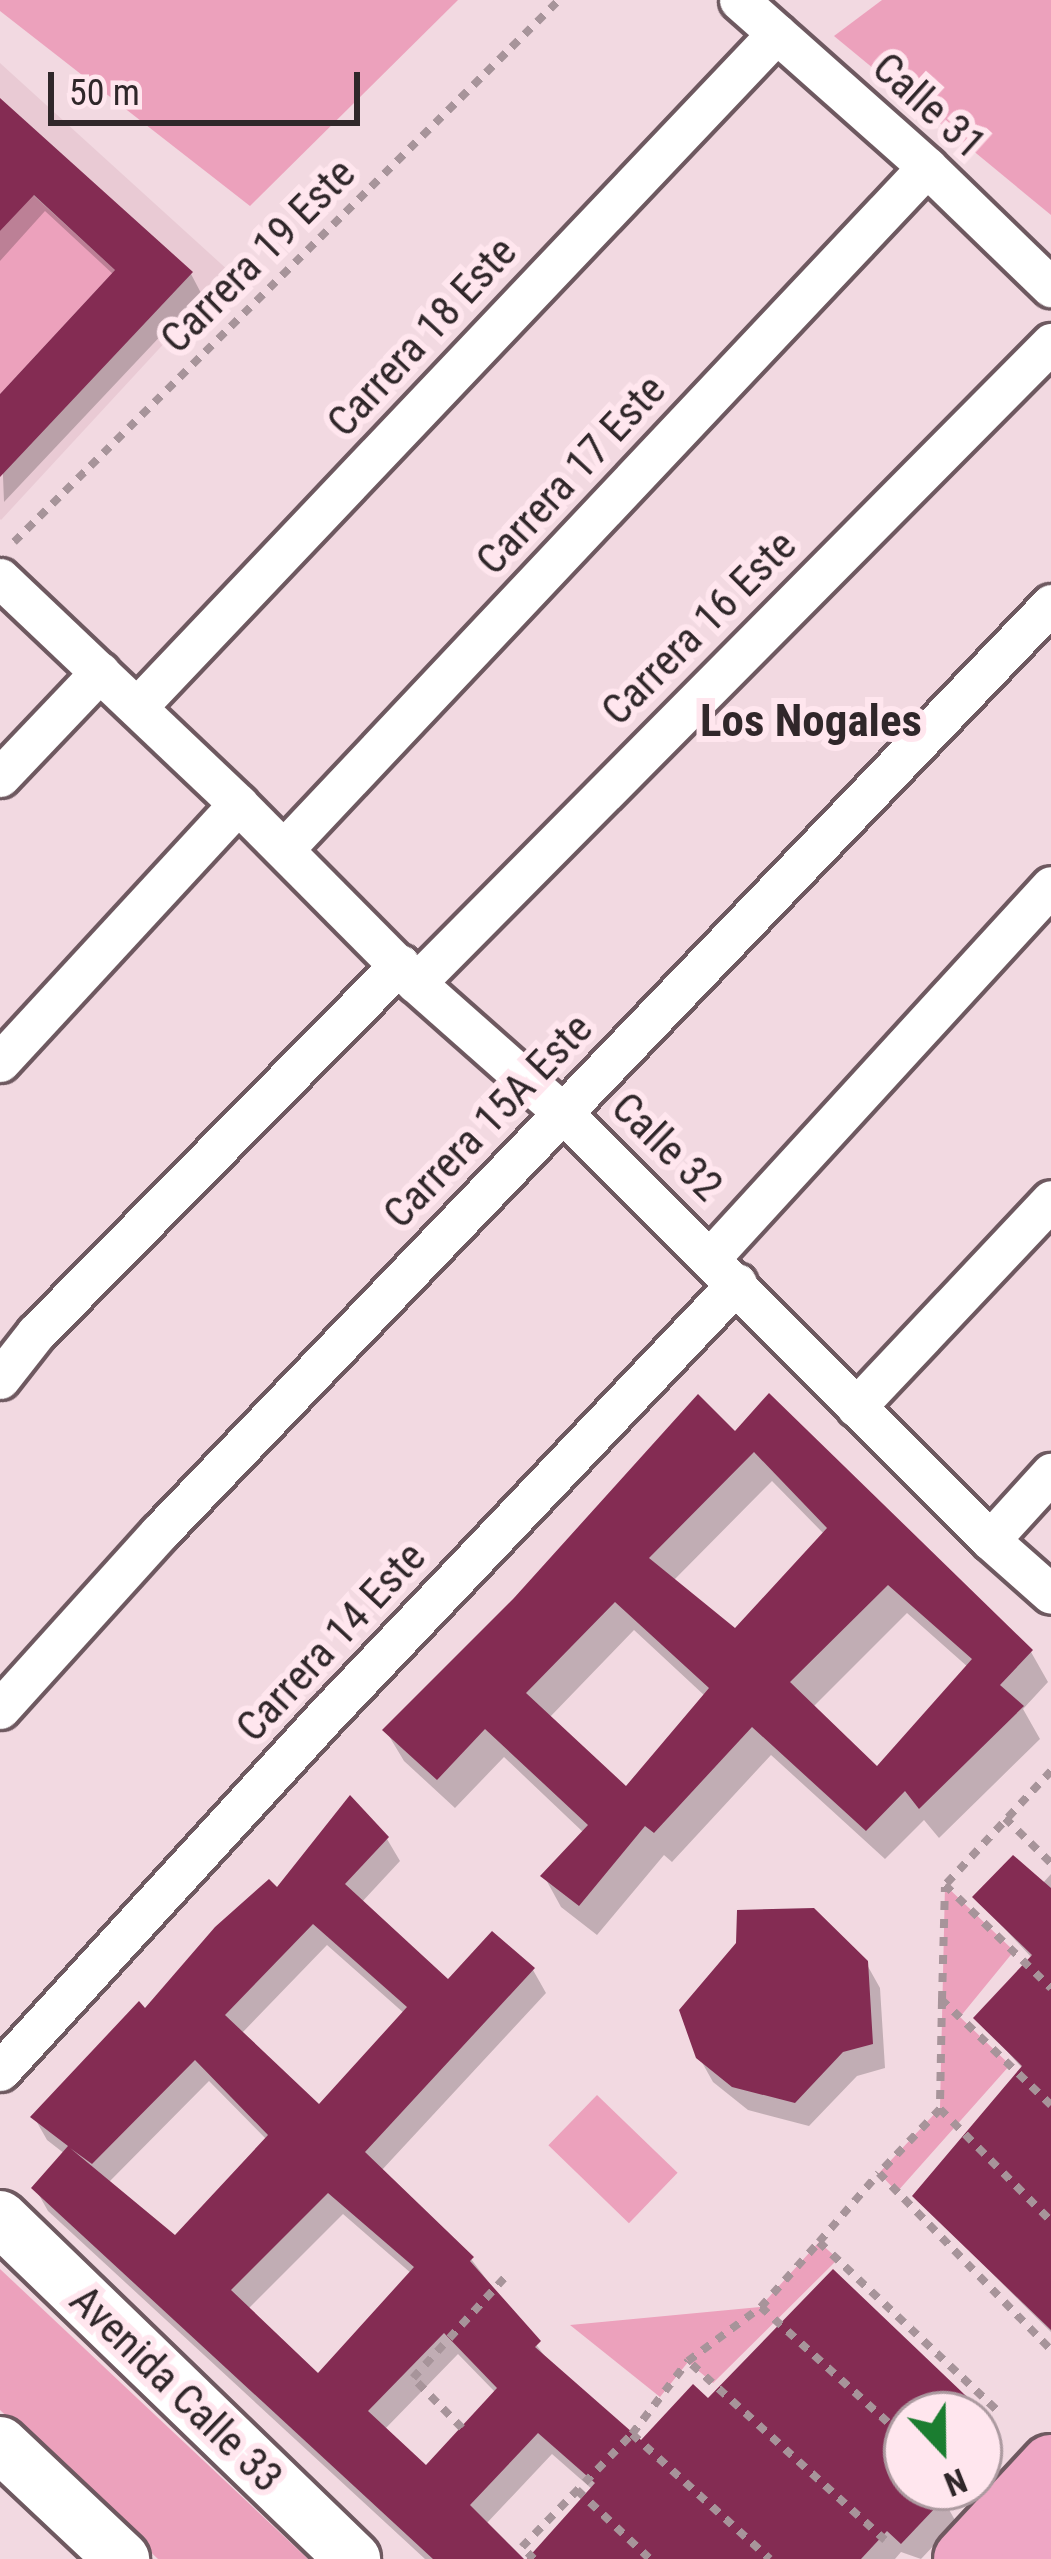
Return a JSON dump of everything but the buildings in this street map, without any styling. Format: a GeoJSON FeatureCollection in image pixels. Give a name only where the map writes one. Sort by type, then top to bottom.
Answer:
{"type":"FeatureCollection","features":[{"type":"Feature","properties":{"kind":"main road"},"geometry":{"type":"LineString","coordinates":[[964,2559],[1051,2465]]}},
{"type":"Feature","properties":{"kind":"main road"},"geometry":{"type":"LineString","coordinates":[[1032,2559],[1051,2539]]}},
{"type":"Feature","properties":{"kind":"street","name":"Calle 31"},"geometry":{"type":"LineString","coordinates":[[739,0],[927,167],[1051,287]]}},
{"type":"Feature","properties":{"kind":"street","name":"Carrera 18 Este"},"geometry":{"type":"LineString","coordinates":[[137,707],[777,33]]}},
{"type":"Feature","properties":{"kind":"street","name":"Carrera 17 Este"},"geometry":{"type":"LineString","coordinates":[[284,849],[927,167]]}},
{"type":"Feature","properties":{"kind":"street","name":"Carrera 16 Este"},"geometry":{"type":"LineString","coordinates":[[0,1379],[35,1333],[1051,343]]}},
{"type":"Feature","properties":{"kind":"street","name":"Calle 32"},"geometry":{"type":"LineString","coordinates":[[0,578],[408,974],[562,1112],[990,1540],[1051,1594]]}},
{"type":"Feature","properties":{"kind":"street","name":"Carrera 15A Este"},"geometry":{"type":"LineString","coordinates":[[0,1709],[159,1533],[1051,604]]}},
{"type":"Feature","properties":{"kind":"street"},"geometry":{"type":"LineString","coordinates":[[0,777],[100,672]]}},
{"type":"Feature","properties":{"kind":"street"},"geometry":{"type":"LineString","coordinates":[[0,1062],[238,804]]}},
{"type":"Feature","properties":{"kind":"street","name":"Carrera 14 Este"},"geometry":{"type":"LineString","coordinates":[[0,2071],[724,1270],[1051,886]]}},
{"type":"Feature","properties":{"kind":"street"},"geometry":{"type":"LineString","coordinates":[[856,1407],[1051,1199]]}},
{"type":"Feature","properties":{"kind":"street"},"geometry":{"type":"LineString","coordinates":[[990,1540],[1051,1473]]}},
{"type":"Feature","properties":{"kind":"street","name":"Avenida Calle 33"},"geometry":{"type":"LineString","coordinates":[[0,2218],[353,2559]]}},
{"type":"Feature","properties":{"kind":"street"},"geometry":{"type":"LineString","coordinates":[[0,2444],[122,2559]]}},
{"type":"Feature","properties":{"kind":"path","name":"Carrera 19 Este"},"geometry":{"type":"LineString","coordinates":[[0,556],[560,0]]}},
{"type":"Feature","properties":{"kind":"path"},"geometry":{"type":"LineString","coordinates":[[534,2559],[522,2547],[632,2434],[688,2361],[760,2307],[940,2109],[945,1885],[1051,1771]]}},
{"type":"Feature","properties":{"kind":"path"},"geometry":{"type":"LineString","coordinates":[[1005,1818],[1051,1863]]}},
{"type":"Feature","properties":{"kind":"path"},"geometry":{"type":"LineString","coordinates":[[945,1885],[1051,1988]]}},
{"type":"Feature","properties":{"kind":"path"},"geometry":{"type":"LineString","coordinates":[[942,2000],[1051,2105]]}},
{"type":"Feature","properties":{"kind":"path"},"geometry":{"type":"LineString","coordinates":[[940,2109],[1051,2221]]}},
{"type":"Feature","properties":{"kind":"path"},"geometry":{"type":"LineString","coordinates":[[879,2173],[1051,2350]]}},
{"type":"Feature","properties":{"kind":"path"},"geometry":{"type":"LineString","coordinates":[[820,2242],[977,2391]]}},
{"type":"Feature","properties":{"kind":"path"},"geometry":{"type":"LineString","coordinates":[[462,2428],[413,2378],[507,2275]]}},
{"type":"Feature","properties":{"kind":"path"},"geometry":{"type":"LineString","coordinates":[[760,2307],[883,2418]]}},
{"type":"Feature","properties":{"kind":"path"},"geometry":{"type":"LineString","coordinates":[[688,2361],[885,2540]]}},
{"type":"Feature","properties":{"kind":"path"},"geometry":{"type":"LineString","coordinates":[[632,2434],[770,2559]]}},
{"type":"Feature","properties":{"kind":"path"},"geometry":{"type":"LineString","coordinates":[[577,2490],[650,2559]]}},
{"type":"Feature","properties":{"kind":"shaded area"},"geometry":{"type":"Polygon","coordinates":[[[0,0],[458,0],[250,206],[0,11],[0,0]]]}},
{"type":"Feature","properties":{"kind":"shaded area"},"geometry":{"type":"Polygon","coordinates":[[[882,0],[1051,0],[1051,215],[834,36],[882,0]]]}},
{"type":"Feature","properties":{"kind":"shaded area"},"geometry":{"type":"Polygon","coordinates":[[[0,63],[230,272],[1,520],[0,519],[0,63]]]}},
{"type":"Feature","properties":{"kind":"shaded area"},"geometry":{"type":"Polygon","coordinates":[[[33,195],[115,270],[0,394],[0,231],[33,195]]]}},
{"type":"Feature","properties":{"kind":"shaded area"},"geometry":{"type":"Polygon","coordinates":[[[945,1885],[1014,1951],[960,2017],[1010,2065],[897,2192],[879,2173],[940,2108],[945,1885]]]}},
{"type":"Feature","properties":{"kind":"shaded area"},"geometry":{"type":"Polygon","coordinates":[[[597,2095],[678,2173],[629,2223],[548,2145],[597,2095]]]}},
{"type":"Feature","properties":{"kind":"shaded area"},"geometry":{"type":"Polygon","coordinates":[[[819,2242],[838,2259],[713,2383],[688,2362],[660,2397],[570,2325],[760,2307],[819,2242]]]}},
{"type":"Feature","properties":{"kind":"shaded area"},"geometry":{"type":"Polygon","coordinates":[[[0,2269],[308,2559],[158,2559],[0,2410],[0,2269]]]}},
{"type":"Feature","properties":{"kind":"district","name":"Los Nogales"},"geometry":{"type":"Point","coordinates":[811,721]}}]}
